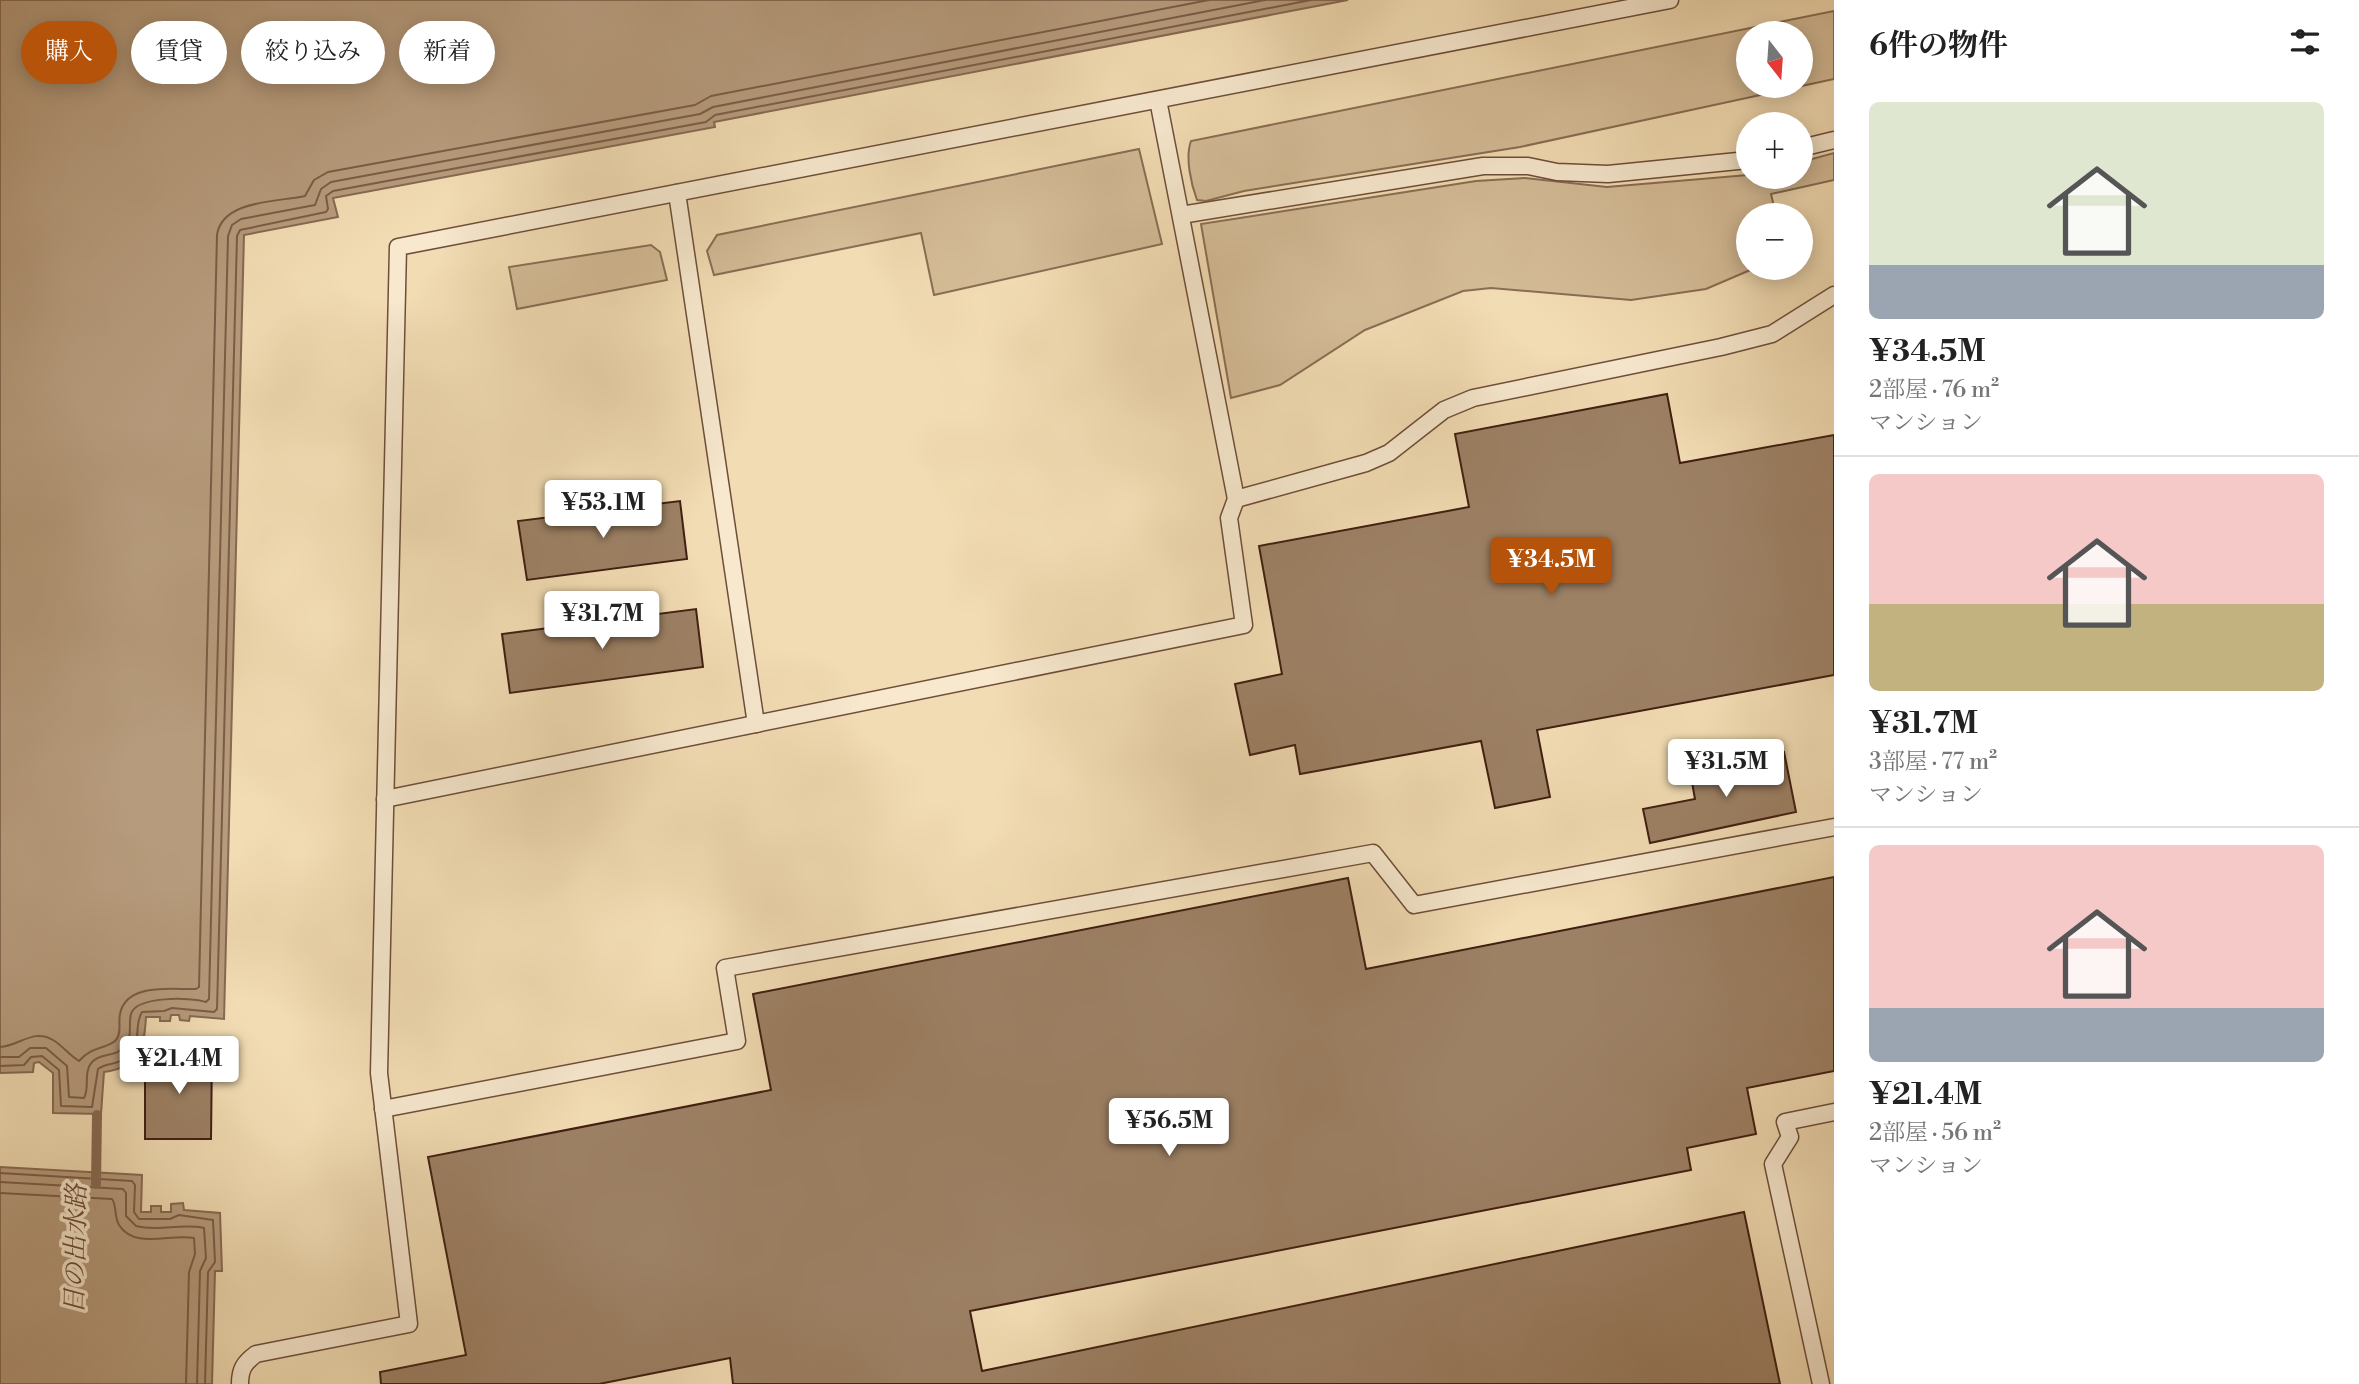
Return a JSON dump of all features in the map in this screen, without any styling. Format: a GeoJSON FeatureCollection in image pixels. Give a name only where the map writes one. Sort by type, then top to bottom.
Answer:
{"type":"FeatureCollection","features":[{"type":"Feature","properties":{"kind":"lane"},"geometry":{"type":"LineString","coordinates":[[240,1384],[240,1372],[246,1362],[256,1354],[409,1324],[379,1073],[398,247],[1670,0]]}},
{"type":"Feature","properties":{"kind":"lane"},"geometry":{"type":"LineString","coordinates":[[385,799],[1244,625],[1229,518],[1236,499],[1158,100]]}},
{"type":"Feature","properties":{"kind":"lane"},"geometry":{"type":"LineString","coordinates":[[1813,145],[1834,140]]}},
{"type":"Feature","properties":{"kind":"lane"},"geometry":{"type":"LineString","coordinates":[[1181,215],[1483,166],[1528,166],[1557,172],[1608,174],[1736,161]]}},
{"type":"Feature","properties":{"kind":"lane"},"geometry":{"type":"LineString","coordinates":[[677,193],[757,724]]}},
{"type":"Feature","properties":{"kind":"lane"},"geometry":{"type":"LineString","coordinates":[[1236,499],[1366,463],[1389,453],[1444,410],[1473,398],[1772,334],[1834,295]]}},
{"type":"Feature","properties":{"kind":"lane"},"geometry":{"type":"LineString","coordinates":[[383,1109],[737,1041],[725,968],[1373,853],[1413,905],[1834,827]]}},
{"type":"Feature","properties":{"kind":"lane"},"geometry":{"type":"LineString","coordinates":[[1821,1384],[1773,1164],[1790,1137],[1785,1122],[1834,1111]]}},
{"type":"Feature","properties":{"kind":"shaded area"},"geometry":{"type":"Polygon","coordinates":[[[1834,11],[1834,79],[1813,84],[1813,21],[1785,21],[1834,11]]]}},
{"type":"Feature","properties":{"kind":"shaded area"},"geometry":{"type":"Polygon","coordinates":[[[1736,31],[1736,98],[1746,98],[1520,147],[1244,191],[1206,201],[1197,200],[1189,162],[1191,141],[1736,31]]]}},
{"type":"Feature","properties":{"kind":"shaded area"},"geometry":{"type":"Polygon","coordinates":[[[1139,149],[1162,244],[934,295],[921,233],[714,275],[707,251],[717,235],[1139,149]]]}},
{"type":"Feature","properties":{"kind":"shaded area"},"geometry":{"type":"Polygon","coordinates":[[[1834,153],[1834,180],[1813,185],[1813,159],[1834,153]]]}},
{"type":"Feature","properties":{"kind":"shaded area"},"geometry":{"type":"Polygon","coordinates":[[[1736,176],[1736,189],[1794,189],[1771,194],[1773,203],[1736,203],[1736,276],[1706,289],[1631,300],[1491,288],[1463,291],[1365,330],[1280,385],[1231,398],[1201,224],[1476,181],[1525,178],[1607,187],[1736,176]]]}},
{"type":"Feature","properties":{"kind":"shaded area"},"geometry":{"type":"Polygon","coordinates":[[[651,245],[660,252],[667,280],[517,309],[509,267],[651,245]]]}},
{"type":"Feature","properties":{"kind":"water"},"geometry":{"type":"Polygon","coordinates":[[[0,0],[1348,0],[714,122],[715,127],[333,198],[338,217],[244,235],[224,1019],[190,1016],[189,1021],[180,1020],[179,1015],[171,1015],[170,1021],[160,1021],[160,1017],[146,1017],[144,1039],[138,1055],[125,1066],[104,1072],[101,1114],[53,1113],[53,1073],[39,1062],[34,1063],[33,1072],[0,1073],[0,0]]]}},
{"type":"Feature","properties":{"kind":"water"},"geometry":{"type":"Polygon","coordinates":[[[0,1167],[142,1175],[141,1212],[151,1212],[151,1206],[161,1206],[161,1212],[171,1212],[171,1204],[183,1203],[184,1210],[220,1213],[222,1271],[215,1271],[212,1384],[0,1384],[0,1167]]]}},
{"type":"Feature","properties":{"kind":"building"},"geometry":{"type":"Polygon","coordinates":[[[1667,394],[1680,463],[1834,435],[1834,675],[1537,730],[1550,797],[1495,808],[1481,741],[1300,774],[1295,745],[1250,755],[1235,684],[1282,674],[1259,546],[1469,507],[1455,434],[1667,394]]]}},
{"type":"Feature","properties":{"kind":"building"},"geometry":{"type":"Polygon","coordinates":[[[680,501],[687,559],[527,580],[518,521],[680,501]]]}},
{"type":"Feature","properties":{"kind":"building"},"geometry":{"type":"Polygon","coordinates":[[[696,609],[703,667],[510,693],[502,634],[696,609]]]}},
{"type":"Feature","properties":{"kind":"building"},"geometry":{"type":"Polygon","coordinates":[[[1784,752],[1796,812],[1650,843],[1643,809],[1695,799],[1690,771],[1784,752]]]}},
{"type":"Feature","properties":{"kind":"building"},"geometry":{"type":"Polygon","coordinates":[[[1834,877],[1834,1071],[1747,1088],[1756,1134],[1687,1148],[1691,1170],[970,1311],[982,1371],[1744,1212],[1780,1384],[733,1384],[730,1358],[599,1384],[381,1384],[380,1372],[466,1355],[428,1157],[771,1090],[753,994],[1348,878],[1366,969],[1834,877]]]}},
{"type":"Feature","properties":{"kind":"building"},"geometry":{"type":"Polygon","coordinates":[[[152,1051],[212,1051],[211,1139],[145,1139],[145,1076],[152,1077],[152,1051]]]}},
{"type":"Feature","properties":{"kind":"waterway","name":"日の出水路"},"geometry":{"type":"LineString","coordinates":[[96,1184],[97,1115]]}}]}
